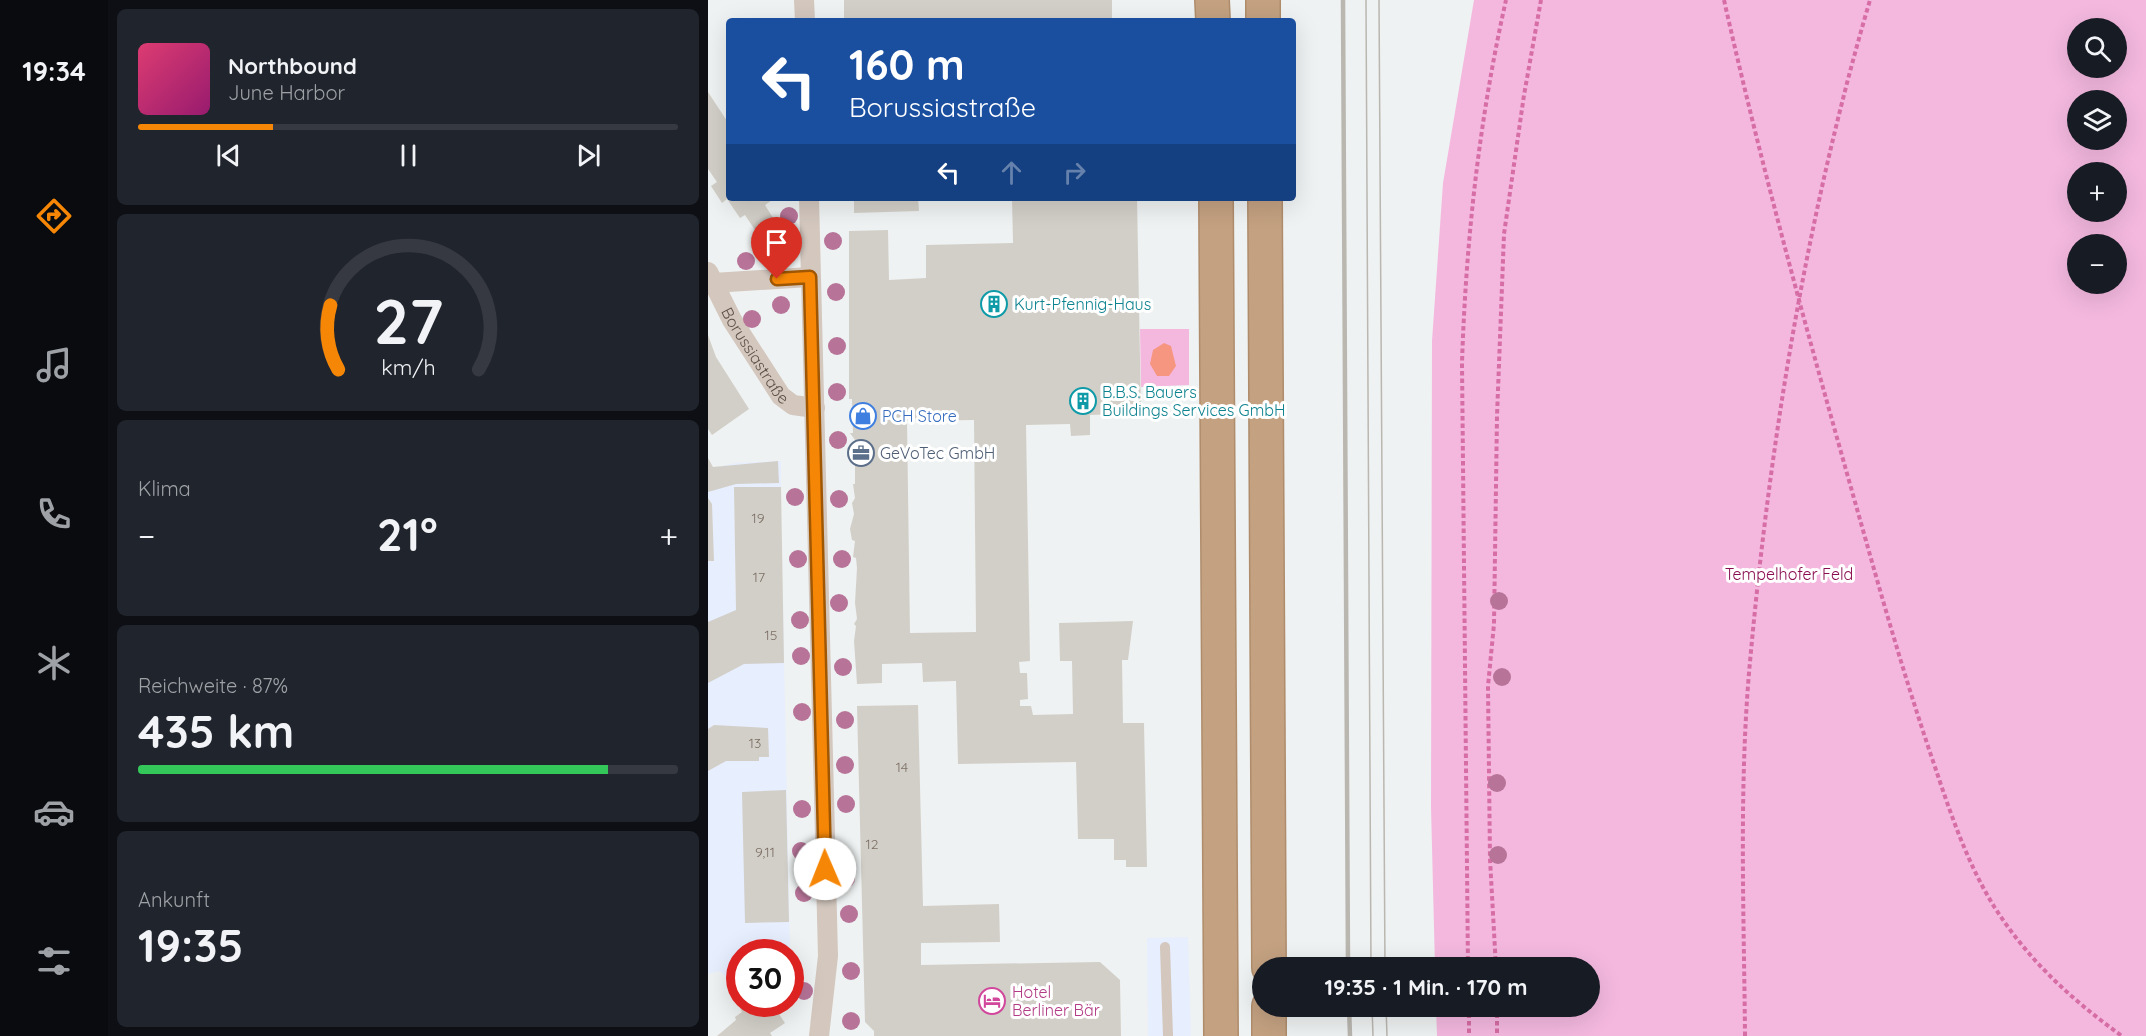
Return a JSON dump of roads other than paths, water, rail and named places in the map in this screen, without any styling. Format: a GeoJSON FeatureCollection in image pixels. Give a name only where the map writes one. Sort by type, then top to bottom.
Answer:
{"type":"FeatureCollection","features":[{"type":"Feature","properties":{"kind":"highway"},"geometry":{"type":"LineString","coordinates":[[1212,0],[1213,18]]}},
{"type":"Feature","properties":{"kind":"highway"},"geometry":{"type":"LineString","coordinates":[[1263,0],[1263,18]]}},
{"type":"Feature","properties":{"kind":"highway"},"geometry":{"type":"LineString","coordinates":[[1216,201],[1221,1036]]}},
{"type":"Feature","properties":{"kind":"highway"},"geometry":{"type":"LineString","coordinates":[[1265,201],[1269,957]]}},
{"type":"Feature","properties":{"kind":"highway"},"geometry":{"type":"LineString","coordinates":[[1269,1017],[1269,1036]]}},
{"type":"Feature","properties":{"kind":"street"},"geometry":{"type":"LineString","coordinates":[[804,0],[805,18]]}},
{"type":"Feature","properties":{"kind":"street"},"geometry":{"type":"LineString","coordinates":[[809,201],[828,956],[819,1036]]}},
{"type":"Feature","properties":{"kind":"street","name":"Borussiastraße"},"geometry":{"type":"LineString","coordinates":[[810,277],[711,277],[732,320],[786,402],[815,408]]}},
{"type":"Feature","properties":{"kind":"lane"},"geometry":{"type":"LineString","coordinates":[[1165,947],[1168,1036]]}},
{"type":"Feature","properties":{"kind":"tram line"},"geometry":{"type":"LineString","coordinates":[[1366,0],[1371,957]]}},
{"type":"Feature","properties":{"kind":"tram line"},"geometry":{"type":"LineString","coordinates":[[1379,0],[1385,957]]}},
{"type":"Feature","properties":{"kind":"tram line"},"geometry":{"type":"LineString","coordinates":[[1372,1017],[1373,1036]]}},
{"type":"Feature","properties":{"kind":"tram line"},"geometry":{"type":"LineString","coordinates":[[1386,1017],[1387,1036]]}},
{"type":"Feature","properties":{"kind":"railway"},"geometry":{"type":"LineString","coordinates":[[1343,0],[1348,957]]}},
{"type":"Feature","properties":{"kind":"railway"},"geometry":{"type":"LineString","coordinates":[[1349,1017],[1350,1036]]}},
{"type":"Feature","properties":{"kind":"place","name":"Kurt-Pfennig-Haus"},"geometry":{"type":"Point","coordinates":[994,304]}},
{"type":"Feature","properties":{"kind":"place","name":"B.B.S. Bauers Buildings Services GmbH"},"geometry":{"type":"Point","coordinates":[1083,401]}},
{"type":"Feature","properties":{"kind":"place","name":"PCH Store"},"geometry":{"type":"Point","coordinates":[863,416]}},
{"type":"Feature","properties":{"kind":"place","name":"GeVoTec GmbH"},"geometry":{"type":"Point","coordinates":[861,453]}},
{"type":"Feature","properties":{"kind":"place","name":"Hotel Berliner Bär"},"geometry":{"type":"Point","coordinates":[992,1001]}},
{"type":"Feature","properties":{"kind":"park label","name":"Tempelhofer Feld"},"geometry":{"type":"Point","coordinates":[1789,574]}}]}
